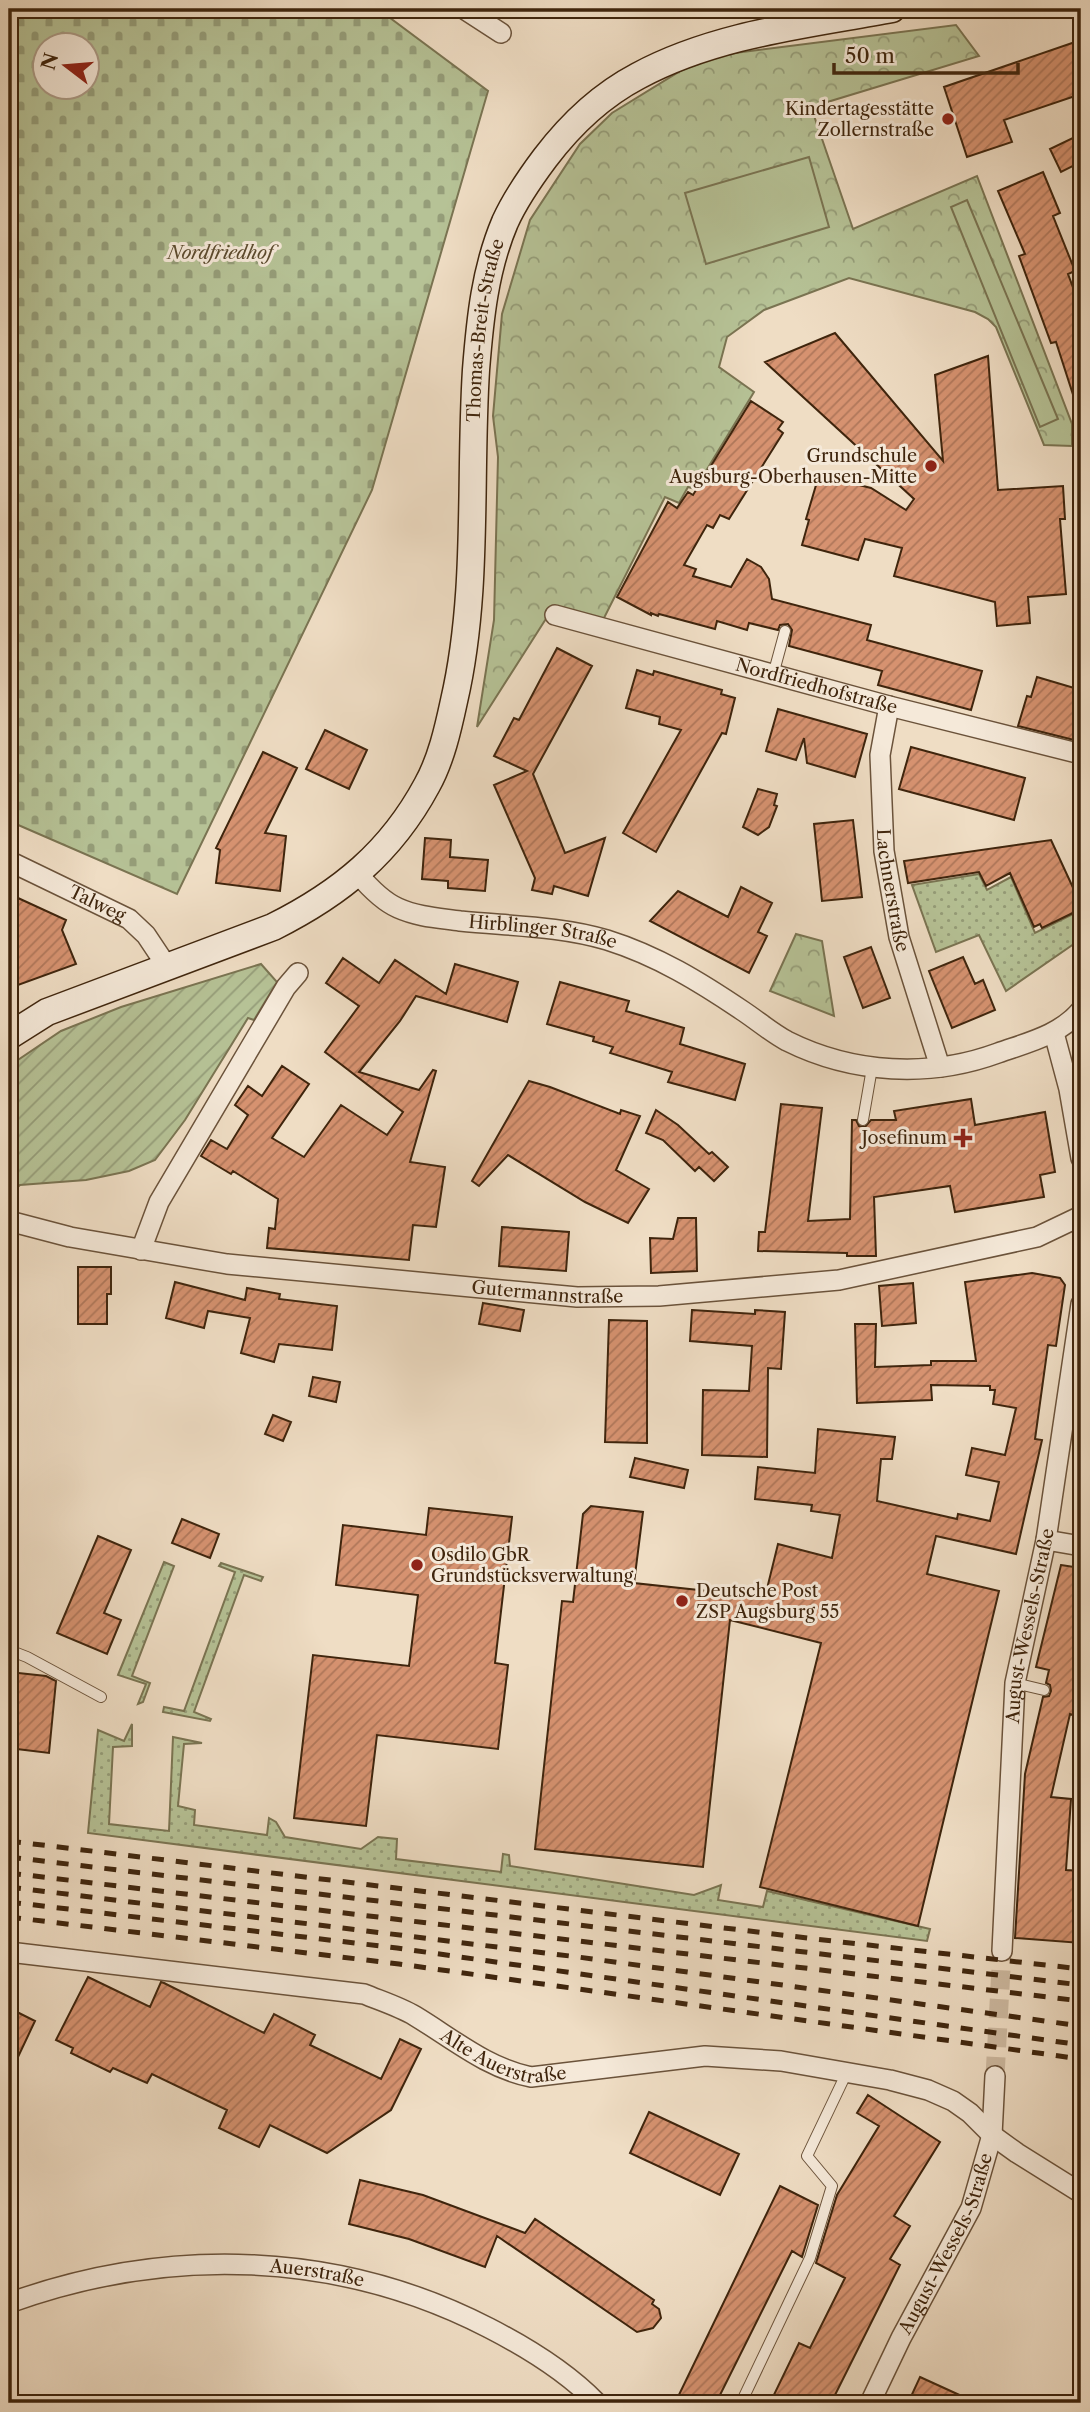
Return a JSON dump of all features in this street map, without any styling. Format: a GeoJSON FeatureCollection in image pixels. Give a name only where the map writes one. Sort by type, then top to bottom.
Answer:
{"type":"FeatureCollection","features":[{"type":"Feature","properties":{"kind":"main road","name":"Thomas-Breit-Straße"},"geometry":{"type":"LineString","coordinates":[[358,874],[391,840],[412,811],[429,781],[448,729],[461,672],[468,613],[473,417],[481,310],[489,270],[505,222],[530,178],[563,133],[596,103],[636,77],[686,53],[748,36],[892,9]]}},
{"type":"Feature","properties":{"kind":"main road"},"geometry":{"type":"LineString","coordinates":[[9,1036],[47,1012],[283,922],[323,899],[358,874]]}},
{"type":"Feature","properties":{"kind":"street"},"geometry":{"type":"LineString","coordinates":[[464,9],[500,33]]}},
{"type":"Feature","properties":{"kind":"street","name":"Nordfriedhofstraße"},"geometry":{"type":"LineString","coordinates":[[555,615],[888,706],[1081,754]]}},
{"type":"Feature","properties":{"kind":"street","name":"Lachnerstraße"},"geometry":{"type":"LineString","coordinates":[[888,706],[880,755],[884,851],[899,937],[940,1067]]}},
{"type":"Feature","properties":{"kind":"street","name":"Talweg"},"geometry":{"type":"LineString","coordinates":[[9,861],[129,919],[146,935],[168,968]]}},
{"type":"Feature","properties":{"kind":"street","name":"Hirblinger Straße"},"geometry":{"type":"LineString","coordinates":[[358,874],[396,908],[425,917],[565,932],[636,949],[692,978],[785,1040],[849,1064],[872,1068],[940,1067],[974,1062],[1054,1033],[1081,1010]]}},
{"type":"Feature","properties":{"kind":"street"},"geometry":{"type":"LineString","coordinates":[[141,1250],[159,1202],[286,987],[298,973]]}},
{"type":"Feature","properties":{"kind":"street"},"geometry":{"type":"LineString","coordinates":[[1054,1033],[1069,1089],[1081,1158]]}},
{"type":"Feature","properties":{"kind":"street"},"geometry":{"type":"LineString","coordinates":[[1081,1208],[1081,1218]]}},
{"type":"Feature","properties":{"kind":"street","name":"Gutermannstraße"},"geometry":{"type":"LineString","coordinates":[[9,1221],[70,1237],[227,1264],[577,1297],[659,1296],[839,1280],[1037,1237],[1081,1218]]}},
{"type":"Feature","properties":{"kind":"street","name":"August-Wessels-Straße"},"geometry":{"type":"LineString","coordinates":[[1002,1951],[1015,1683],[1018,1659],[1046,1540],[1076,1371],[1081,1304]]}},
{"type":"Feature","properties":{"kind":"street"},"geometry":{"type":"LineString","coordinates":[[1046,1540],[1081,1546]]}},
{"type":"Feature","properties":{"kind":"street","name":"Alte Auerstraße"},"geometry":{"type":"LineString","coordinates":[[9,1952],[364,1994],[412,2014],[495,2066],[531,2077],[705,2056],[781,2061],[890,2080],[940,2096],[970,2113],[992,2135],[1059,2182],[1081,2193]]}},
{"type":"Feature","properties":{"kind":"street","name":"August-Wessels-Straße"},"geometry":{"type":"LineString","coordinates":[[870,2403],[901,2338],[971,2208],[992,2135],[995,2076]]}},
{"type":"Feature","properties":{"kind":"street","name":"Auerstraße"},"geometry":{"type":"LineString","coordinates":[[9,2303],[96,2278],[168,2267],[235,2264],[309,2269],[399,2290],[465,2316],[544,2358],[597,2403]]}},
{"type":"Feature","properties":{"kind":"lane"},"geometry":{"type":"LineString","coordinates":[[773,674],[785,631]]}},
{"type":"Feature","properties":{"kind":"lane"},"geometry":{"type":"LineString","coordinates":[[863,1120],[872,1068]]}},
{"type":"Feature","properties":{"kind":"lane"},"geometry":{"type":"LineString","coordinates":[[9,1650],[101,1697]]}},
{"type":"Feature","properties":{"kind":"lane"},"geometry":{"type":"LineString","coordinates":[[1015,1683],[1044,1690]]}},
{"type":"Feature","properties":{"kind":"lane"},"geometry":{"type":"LineString","coordinates":[[741,2403],[810,2258],[832,2186],[807,2156],[847,2072]]}},
{"type":"Feature","properties":{"kind":"green space","name":"Nordfriedhof"},"geometry":{"type":"Polygon","coordinates":[[[9,9],[378,9],[488,91],[372,490],[177,894],[9,821],[9,9]]]}},
{"type":"Feature","properties":{"kind":"green space"},"geometry":{"type":"Polygon","coordinates":[[[956,25],[979,56],[811,107],[853,229],[977,176],[1072,424],[1072,446],[1044,445],[996,327],[975,312],[849,278],[764,310],[727,337],[719,367],[754,392],[695,489],[688,487],[679,503],[665,497],[603,620],[549,614],[477,727],[494,620],[498,457],[493,416],[502,314],[530,220],[580,144],[612,113],[682,70],[719,55],[956,25]]]}},
{"type":"Feature","properties":{"kind":"green space"},"geometry":{"type":"Polygon","coordinates":[[[809,157],[829,227],[706,264],[685,193],[809,157]]]}},
{"type":"Feature","properties":{"kind":"green space"},"geometry":{"type":"Polygon","coordinates":[[[967,200],[1058,419],[1040,427],[951,207],[967,200]]]}},
{"type":"Feature","properties":{"kind":"green space"},"geometry":{"type":"Polygon","coordinates":[[[979,874],[987,890],[1011,877],[1035,933],[1081,910],[1081,939],[1006,991],[979,935],[936,952],[912,885],[979,874]]]}},
{"type":"Feature","properties":{"kind":"green space"},"geometry":{"type":"Polygon","coordinates":[[[796,934],[822,941],[834,1016],[770,991],[796,934]]]}},
{"type":"Feature","properties":{"kind":"green space"},"geometry":{"type":"Polygon","coordinates":[[[261,964],[277,982],[254,1020],[248,1018],[185,1120],[155,1160],[129,1171],[86,1180],[20,1185],[9,1195],[9,1066],[61,1031],[121,1007],[261,964]]]}},
{"type":"Feature","properties":{"kind":"green space"},"geometry":{"type":"Polygon","coordinates":[[[164,1562],[174,1566],[132,1676],[150,1683],[143,1702],[138,1704],[146,1684],[118,1675],[164,1562]]]}},
{"type":"Feature","properties":{"kind":"green space"},"geometry":{"type":"Polygon","coordinates":[[[221,1563],[263,1577],[261,1581],[244,1575],[194,1712],[211,1719],[210,1721],[163,1712],[164,1707],[184,1711],[235,1572],[219,1566],[221,1563]]]}},
{"type":"Feature","properties":{"kind":"green space"},"geometry":{"type":"Polygon","coordinates":[[[132,1724],[132,1746],[113,1747],[109,1824],[169,1831],[173,1737],[202,1743],[184,1744],[178,1806],[195,1810],[194,1825],[267,1835],[269,1818],[276,1822],[285,1837],[361,1849],[378,1837],[397,1839],[396,1859],[501,1872],[503,1854],[509,1855],[510,1866],[694,1895],[721,1885],[718,1900],[763,1907],[767,1891],[930,1929],[927,1941],[88,1833],[98,1730],[124,1741],[132,1724]]]}},
{"type":"Feature","properties":{"kind":"building"},"geometry":{"type":"Polygon","coordinates":[[[1081,40],[1081,94],[1004,120],[1012,142],[967,157],[944,87],[1081,40]]]}},
{"type":"Feature","properties":{"kind":"building"},"geometry":{"type":"Polygon","coordinates":[[[1081,134],[1081,162],[1061,172],[1050,149],[1081,134]]]}},
{"type":"Feature","properties":{"kind":"building"},"geometry":{"type":"Polygon","coordinates":[[[1043,172],[1060,213],[1053,216],[1075,271],[1068,274],[1081,309],[1081,407],[1077,407],[1056,342],[1051,343],[1019,256],[1025,254],[998,191],[1043,172]]]}},
{"type":"Feature","properties":{"kind":"building"},"geometry":{"type":"Polygon","coordinates":[[[835,333],[943,461],[935,375],[988,356],[998,490],[1063,486],[1065,519],[1060,519],[1066,594],[1028,597],[1030,623],[997,626],[995,602],[894,576],[902,548],[865,539],[858,560],[802,545],[809,520],[806,519],[819,475],[871,488],[906,510],[914,499],[765,362],[835,333]]]}},
{"type":"Feature","properties":{"kind":"building"},"geometry":{"type":"Polygon","coordinates":[[[751,401],[783,422],[778,429],[783,433],[729,519],[720,515],[713,528],[707,525],[684,565],[696,569],[693,576],[731,587],[747,559],[761,567],[769,579],[772,599],[871,625],[867,640],[982,671],[971,710],[878,685],[882,671],[789,646],[792,630],[788,624],[780,625],[778,630],[749,623],[747,630],[717,621],[715,629],[659,614],[651,615],[617,597],[668,502],[677,508],[688,492],[693,495],[751,401]]]}},
{"type":"Feature","properties":{"kind":"building"},"geometry":{"type":"Polygon","coordinates":[[[557,648],[592,666],[533,774],[565,853],[605,838],[588,896],[554,886],[552,894],[532,890],[535,878],[494,785],[527,771],[494,756],[514,718],[519,720],[557,648]]]}},
{"type":"Feature","properties":{"kind":"building"},"geometry":{"type":"Polygon","coordinates":[[[637,670],[653,675],[654,671],[722,690],[721,694],[735,698],[726,734],[722,733],[656,852],[623,833],[681,730],[659,724],[660,717],[626,708],[637,670]]]}},
{"type":"Feature","properties":{"kind":"building"},"geometry":{"type":"Polygon","coordinates":[[[1037,677],[1081,690],[1081,730],[1078,741],[1018,726],[1027,696],[1031,697],[1037,677]]]}},
{"type":"Feature","properties":{"kind":"building"},"geometry":{"type":"Polygon","coordinates":[[[778,709],[867,734],[855,777],[807,763],[804,738],[796,760],[766,751],[778,709]]]}},
{"type":"Feature","properties":{"kind":"building"},"geometry":{"type":"Polygon","coordinates":[[[325,730],[367,750],[349,789],[306,769],[325,730]]]}},
{"type":"Feature","properties":{"kind":"building"},"geometry":{"type":"Polygon","coordinates":[[[911,747],[1025,778],[1014,820],[899,789],[911,747]]]}},
{"type":"Feature","properties":{"kind":"building"},"geometry":{"type":"Polygon","coordinates":[[[263,752],[297,768],[265,833],[286,836],[280,891],[216,883],[220,850],[216,848],[263,752]]]}},
{"type":"Feature","properties":{"kind":"building"},"geometry":{"type":"Polygon","coordinates":[[[758,789],[777,794],[774,805],[777,806],[769,827],[758,835],[743,827],[758,789]]]}},
{"type":"Feature","properties":{"kind":"building"},"geometry":{"type":"Polygon","coordinates":[[[853,820],[862,897],[822,901],[814,824],[853,820]]]}},
{"type":"Feature","properties":{"kind":"building"},"geometry":{"type":"Polygon","coordinates":[[[425,838],[451,840],[450,857],[488,860],[485,891],[448,888],[448,881],[422,879],[425,838]]]}},
{"type":"Feature","properties":{"kind":"building"},"geometry":{"type":"Polygon","coordinates":[[[1051,840],[1081,909],[1042,928],[1040,924],[1034,927],[1010,873],[986,886],[979,872],[908,883],[904,861],[1051,840]]]}},
{"type":"Feature","properties":{"kind":"building"},"geometry":{"type":"Polygon","coordinates":[[[741,887],[772,903],[758,932],[767,936],[749,973],[650,921],[678,891],[728,917],[741,887]]]}},
{"type":"Feature","properties":{"kind":"building"},"geometry":{"type":"Polygon","coordinates":[[[18,898],[66,920],[62,930],[76,964],[18,985],[9,959],[9,918],[18,898]]]}},
{"type":"Feature","properties":{"kind":"building"},"geometry":{"type":"Polygon","coordinates":[[[871,947],[890,998],[863,1008],[844,957],[871,947]]]}},
{"type":"Feature","properties":{"kind":"building"},"geometry":{"type":"Polygon","coordinates":[[[963,957],[975,984],[983,980],[995,1010],[952,1028],[929,971],[963,957]]]}},
{"type":"Feature","properties":{"kind":"building"},"geometry":{"type":"Polygon","coordinates":[[[343,958],[379,983],[395,960],[446,994],[455,964],[518,982],[507,1022],[416,996],[400,1021],[359,1072],[419,1090],[433,1070],[436,1071],[410,1162],[445,1167],[436,1227],[413,1225],[409,1260],[267,1248],[269,1228],[275,1229],[278,1199],[233,1171],[231,1174],[201,1156],[211,1140],[227,1149],[248,1115],[235,1105],[248,1086],[262,1096],[282,1066],[309,1084],[272,1138],[304,1157],[341,1105],[387,1135],[403,1112],[325,1052],[359,1006],[326,983],[343,958]]]}},
{"type":"Feature","properties":{"kind":"building"},"geometry":{"type":"Polygon","coordinates":[[[560,982],[629,1001],[626,1011],[684,1028],[680,1044],[745,1064],[735,1100],[668,1082],[672,1072],[610,1053],[613,1047],[593,1041],[594,1037],[547,1024],[560,982]]]}},
{"type":"Feature","properties":{"kind":"building"},"geometry":{"type":"Polygon","coordinates":[[[529,1081],[620,1114],[621,1110],[640,1116],[616,1170],[649,1189],[628,1223],[585,1202],[508,1155],[479,1186],[472,1181],[529,1081]]]}},
{"type":"Feature","properties":{"kind":"building"},"geometry":{"type":"Polygon","coordinates":[[[971,1099],[975,1125],[1045,1112],[1055,1172],[1040,1175],[1044,1197],[955,1212],[950,1186],[874,1197],[876,1256],[758,1251],[759,1232],[765,1232],[781,1104],[822,1108],[808,1221],[850,1219],[852,1120],[865,1127],[871,1120],[896,1120],[894,1111],[971,1099]]]}},
{"type":"Feature","properties":{"kind":"building"},"geometry":{"type":"Polygon","coordinates":[[[656,1110],[728,1167],[714,1181],[699,1167],[695,1171],[663,1140],[646,1133],[656,1110]]]}},
{"type":"Feature","properties":{"kind":"building"},"geometry":{"type":"Polygon","coordinates":[[[678,1218],[696,1218],[697,1271],[651,1273],[650,1238],[673,1239],[678,1218]]]}},
{"type":"Feature","properties":{"kind":"building"},"geometry":{"type":"Polygon","coordinates":[[[502,1227],[569,1232],[566,1271],[499,1266],[502,1227]]]}},
{"type":"Feature","properties":{"kind":"building"},"geometry":{"type":"Polygon","coordinates":[[[78,1267],[111,1267],[111,1294],[107,1294],[107,1324],[78,1324],[78,1267]]]}},
{"type":"Feature","properties":{"kind":"building"},"geometry":{"type":"Polygon","coordinates":[[[1032,1273],[1060,1278],[1065,1285],[1056,1346],[1048,1345],[1035,1439],[1042,1440],[1016,1554],[936,1536],[927,1574],[999,1591],[918,1926],[760,1887],[821,1643],[730,1620],[703,1867],[535,1849],[562,1601],[573,1602],[583,1514],[591,1506],[643,1512],[634,1583],[765,1597],[778,1544],[832,1558],[840,1515],[811,1511],[812,1505],[755,1499],[758,1467],[815,1473],[818,1429],[895,1437],[892,1459],[881,1459],[877,1501],[957,1519],[958,1514],[990,1521],[999,1482],[966,1475],[972,1448],[1005,1455],[1016,1408],[993,1404],[995,1390],[990,1390],[990,1386],[931,1385],[932,1400],[857,1403],[855,1324],[876,1324],[875,1367],[931,1365],[931,1361],[976,1361],[965,1282],[1032,1273]]]}},
{"type":"Feature","properties":{"kind":"building"},"geometry":{"type":"Polygon","coordinates":[[[175,1282],[245,1300],[247,1288],[280,1294],[279,1299],[337,1306],[332,1350],[279,1344],[274,1362],[241,1353],[250,1318],[208,1311],[204,1328],[166,1318],[175,1282]]]}},
{"type":"Feature","properties":{"kind":"building"},"geometry":{"type":"Polygon","coordinates":[[[913,1283],[916,1323],[882,1326],[879,1286],[913,1283]]]}},
{"type":"Feature","properties":{"kind":"building"},"geometry":{"type":"Polygon","coordinates":[[[483,1303],[524,1310],[520,1331],[479,1324],[483,1303]]]}},
{"type":"Feature","properties":{"kind":"building"},"geometry":{"type":"Polygon","coordinates":[[[692,1310],[755,1314],[755,1310],[785,1312],[781,1369],[768,1368],[767,1457],[702,1455],[703,1390],[749,1391],[752,1346],[690,1341],[692,1310]]]}},
{"type":"Feature","properties":{"kind":"building"},"geometry":{"type":"Polygon","coordinates":[[[609,1320],[647,1321],[647,1443],[605,1442],[609,1320]]]}},
{"type":"Feature","properties":{"kind":"building"},"geometry":{"type":"Polygon","coordinates":[[[313,1377],[340,1382],[336,1402],[309,1396],[313,1377]]]}},
{"type":"Feature","properties":{"kind":"building"},"geometry":{"type":"Polygon","coordinates":[[[273,1415],[291,1422],[283,1441],[265,1434],[273,1415]]]}},
{"type":"Feature","properties":{"kind":"building"},"geometry":{"type":"Polygon","coordinates":[[[635,1458],[688,1470],[684,1488],[630,1477],[635,1458]]]}},
{"type":"Feature","properties":{"kind":"building"},"geometry":{"type":"Polygon","coordinates":[[[429,1508],[512,1517],[495,1663],[508,1665],[498,1749],[377,1735],[366,1826],[294,1818],[313,1655],[409,1666],[418,1595],[336,1585],[343,1525],[426,1535],[429,1508]]]}},
{"type":"Feature","properties":{"kind":"building"},"geometry":{"type":"Polygon","coordinates":[[[182,1519],[219,1534],[210,1558],[172,1543],[182,1519]]]}},
{"type":"Feature","properties":{"kind":"building"},"geometry":{"type":"Polygon","coordinates":[[[98,1536],[131,1550],[104,1613],[121,1620],[107,1654],[57,1633],[98,1536]]]}},
{"type":"Feature","properties":{"kind":"building"},"geometry":{"type":"Polygon","coordinates":[[[1061,1565],[1081,1568],[1081,1698],[1077,1716],[1070,1714],[1051,1797],[1071,1799],[1066,1870],[1081,1871],[1081,1943],[1015,1938],[1025,1774],[1043,1697],[1049,1696],[1051,1691],[1050,1685],[1046,1683],[1049,1670],[1036,1667],[1061,1565]]]}},
{"type":"Feature","properties":{"kind":"building"},"geometry":{"type":"Polygon","coordinates":[[[9,1672],[46,1676],[56,1681],[49,1753],[9,1748],[9,1672]]]}},
{"type":"Feature","properties":{"kind":"building"},"geometry":{"type":"Polygon","coordinates":[[[88,1977],[150,2007],[161,1982],[264,2033],[274,2014],[315,2035],[310,2045],[381,2079],[400,2039],[421,2049],[391,2110],[327,2153],[270,2125],[259,2147],[219,2128],[227,2110],[152,2074],[147,2083],[113,2068],[110,2072],[71,2053],[73,2048],[56,2040],[88,1977]]]}},
{"type":"Feature","properties":{"kind":"building"},"geometry":{"type":"Polygon","coordinates":[[[9,2008],[35,2021],[9,2076],[9,2008]]]}},
{"type":"Feature","properties":{"kind":"building"},"geometry":{"type":"Polygon","coordinates":[[[868,2095],[940,2142],[894,2216],[910,2226],[890,2259],[900,2265],[831,2403],[770,2403],[799,2343],[810,2348],[845,2278],[816,2263],[837,2195],[879,2126],[857,2113],[868,2095]]]}},
{"type":"Feature","properties":{"kind":"building"},"geometry":{"type":"Polygon","coordinates":[[[649,2112],[739,2154],[720,2195],[630,2153],[649,2112]]]}},
{"type":"Feature","properties":{"kind":"building"},"geometry":{"type":"Polygon","coordinates":[[[360,2180],[423,2195],[525,2233],[535,2219],[654,2300],[652,2304],[659,2309],[661,2318],[653,2328],[637,2332],[497,2236],[485,2267],[409,2239],[349,2224],[360,2180]]]}},
{"type":"Feature","properties":{"kind":"building"},"geometry":{"type":"Polygon","coordinates":[[[780,2186],[818,2205],[802,2257],[792,2251],[716,2403],[675,2403],[780,2186]]]}},
{"type":"Feature","properties":{"kind":"building"},"geometry":{"type":"Polygon","coordinates":[[[920,2377],[977,2403],[908,2403],[920,2377]]]}},
{"type":"Feature","properties":{"kind":"tunnel"},"geometry":{"type":"LineString","coordinates":[[995,2076],[1002,1951]]}},
{"type":"Feature","properties":{"kind":"railway"},"geometry":{"type":"LineString","coordinates":[[9,1841],[1081,1969]]}},
{"type":"Feature","properties":{"kind":"railway"},"geometry":{"type":"LineString","coordinates":[[9,1857],[1081,1985]]}},
{"type":"Feature","properties":{"kind":"railway"},"geometry":{"type":"LineString","coordinates":[[9,1873],[1081,2001]]}},
{"type":"Feature","properties":{"kind":"railway"},"geometry":{"type":"LineString","coordinates":[[9,1887],[578,1957],[1081,2026]]}},
{"type":"Feature","properties":{"kind":"railway"},"geometry":{"type":"LineString","coordinates":[[9,1902],[397,1948],[1081,2045]]}},
{"type":"Feature","properties":{"kind":"railway"},"geometry":{"type":"LineString","coordinates":[[9,1917],[399,1964],[1081,2059]]}},
{"type":"Feature","properties":{"kind":"place","name":"Kindertagesstätte Zollernstraße"},"geometry":{"type":"Point","coordinates":[948,119]}},
{"type":"Feature","properties":{"kind":"place","name":"Grundschule Augsburg-Oberhausen-Mitte"},"geometry":{"type":"Point","coordinates":[931,466]}},
{"type":"Feature","properties":{"kind":"place","name":"Josefinum"},"geometry":{"type":"Point","coordinates":[963,1138]}},
{"type":"Feature","properties":{"kind":"place","name":"Osdilo GbR Grundstücksverwaltung"},"geometry":{"type":"Point","coordinates":[417,1565]}},
{"type":"Feature","properties":{"kind":"place","name":"Deutsche Post ZSP Augsburg 55"},"geometry":{"type":"Point","coordinates":[682,1601]}}]}
